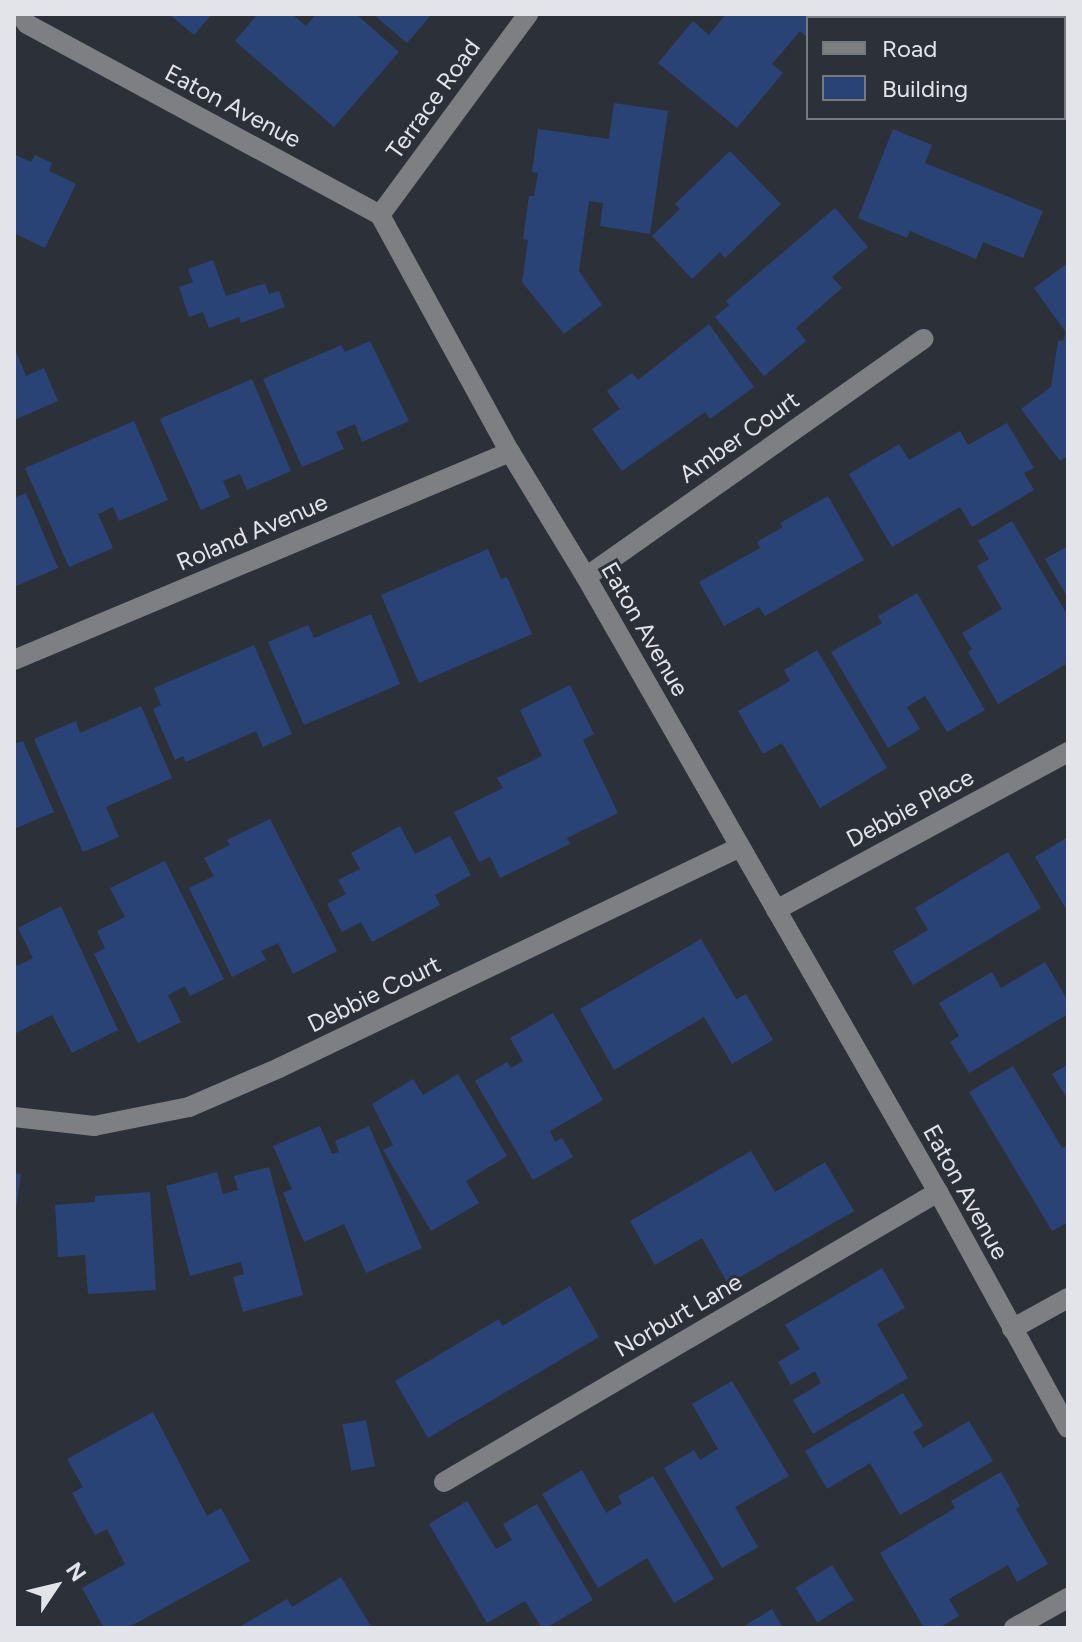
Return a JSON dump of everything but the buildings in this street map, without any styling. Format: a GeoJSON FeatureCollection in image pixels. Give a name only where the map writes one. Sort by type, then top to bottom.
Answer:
{"type":"FeatureCollection","features":[{"type":"Feature","properties":{"kind":"street","name":"Terrace Road"},"geometry":{"type":"LineString","coordinates":[[380,215],[528,14]]}},
{"type":"Feature","properties":{"kind":"street","name":"Eaton Avenue"},"geometry":{"type":"LineString","coordinates":[[20,19],[380,215],[510,452],[586,577],[938,1192],[1068,1428]]}},
{"type":"Feature","properties":{"kind":"street","name":"Amber Court"},"geometry":{"type":"LineString","coordinates":[[586,577],[923,339]]}},
{"type":"Feature","properties":{"kind":"street","name":"Roland Avenue"},"geometry":{"type":"LineString","coordinates":[[14,660],[510,452]]}},
{"type":"Feature","properties":{"kind":"street","name":"Debbie Place"},"geometry":{"type":"LineString","coordinates":[[776,910],[1068,752]]}},
{"type":"Feature","properties":{"kind":"street","name":"Debbie Court"},"geometry":{"type":"LineString","coordinates":[[14,1117],[94,1126],[189,1107],[279,1068],[740,847]]}},
{"type":"Feature","properties":{"kind":"street","name":"Norburt Lane"},"geometry":{"type":"LineString","coordinates":[[444,1482],[938,1192]]}},
{"type":"Feature","properties":{"kind":"street"},"geometry":{"type":"LineString","coordinates":[[1012,1329],[1068,1298]]}},
{"type":"Feature","properties":{"kind":"street"},"geometry":{"type":"LineString","coordinates":[[1014,1628],[1068,1598]]}}]}
